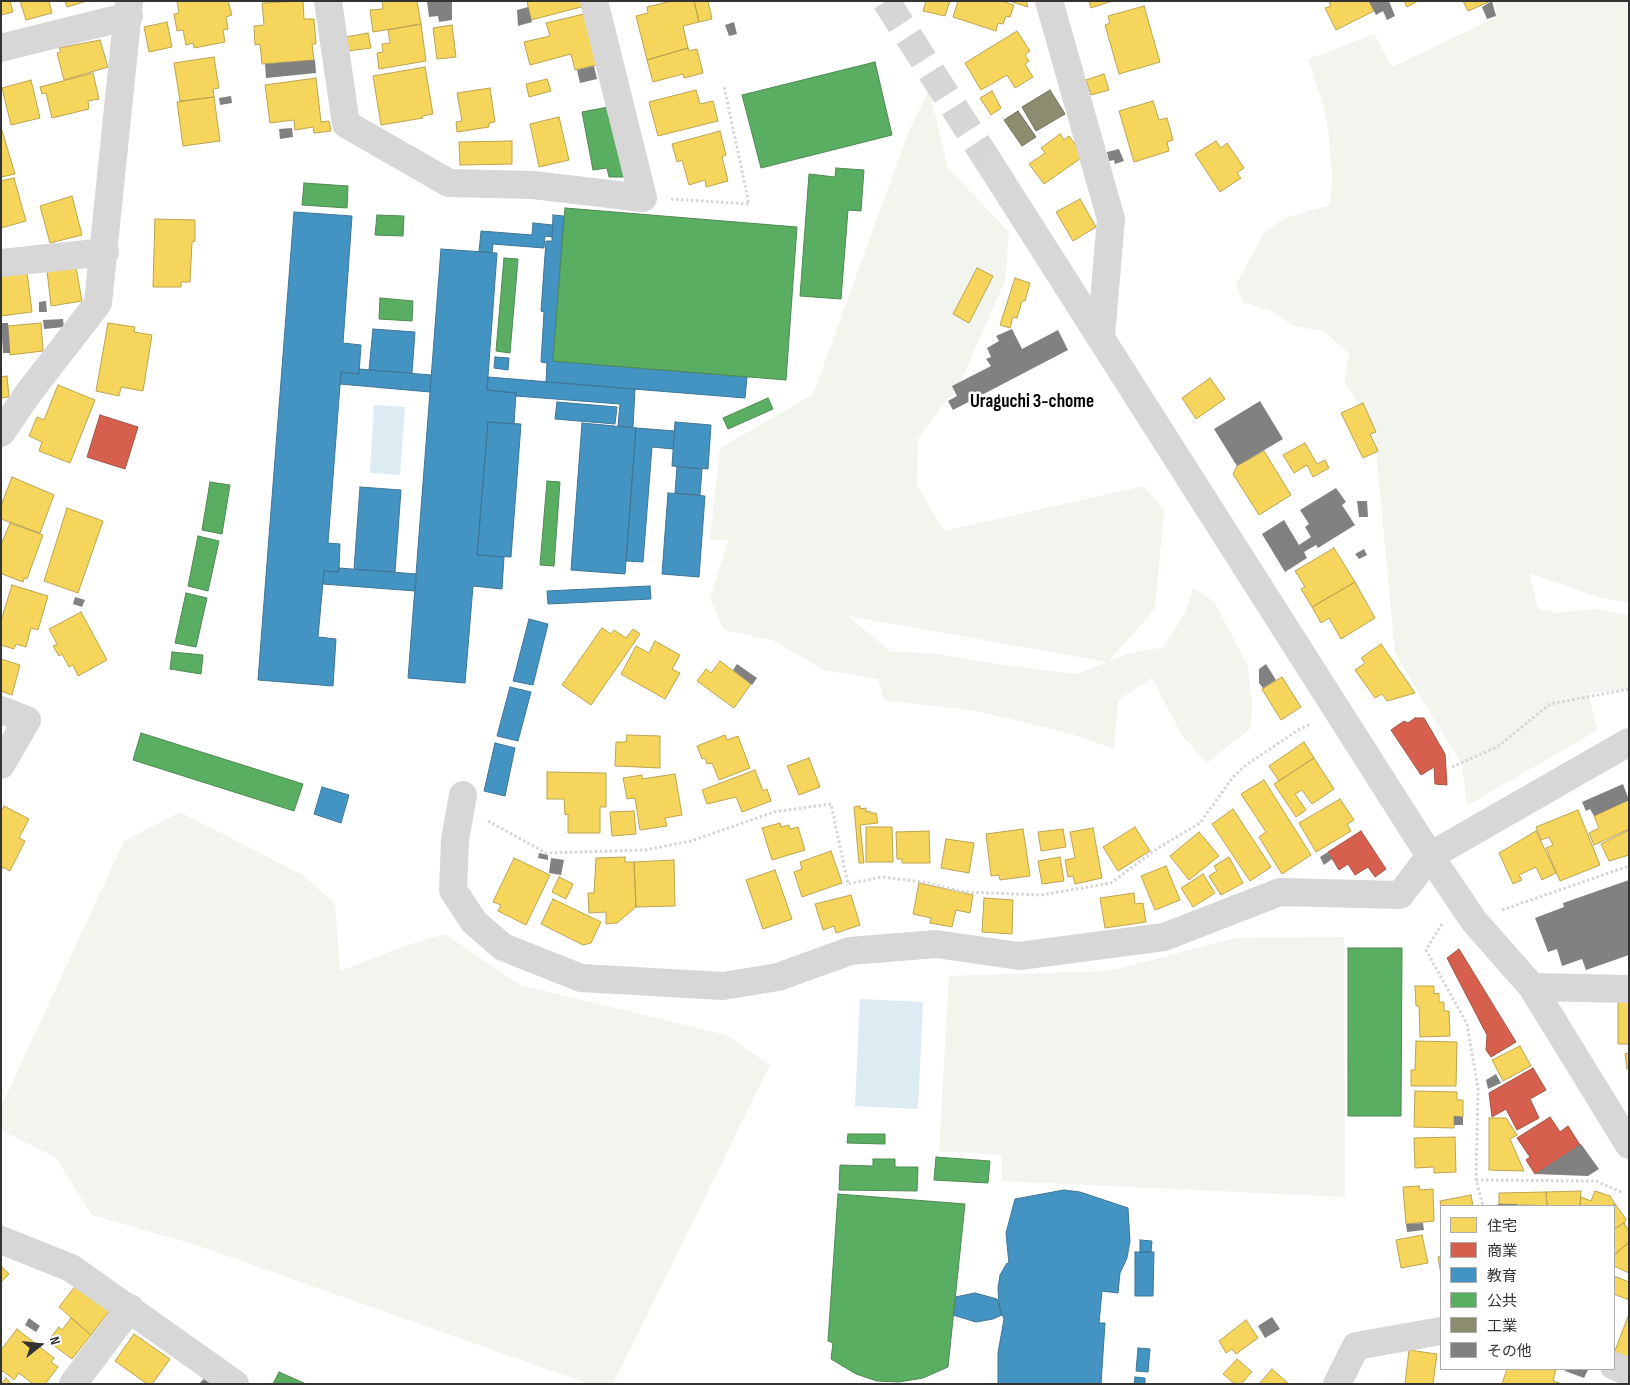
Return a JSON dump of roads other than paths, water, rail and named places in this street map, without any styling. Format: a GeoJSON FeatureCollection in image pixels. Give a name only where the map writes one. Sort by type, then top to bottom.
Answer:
{"type":"FeatureCollection","features":[{"type":"Feature","properties":{"kind":"street"},"geometry":{"type":"LineString","coordinates":[[328,1],[346,124],[449,184],[533,185],[643,198],[594,1]]}},
{"type":"Feature","properties":{"kind":"street"},"geometry":{"type":"LineString","coordinates":[[1049,1],[1111,218],[1101,337]]}},
{"type":"Feature","properties":{"kind":"street"},"geometry":{"type":"LineString","coordinates":[[1,48],[129,9],[98,303],[20,404],[1,433]]}},
{"type":"Feature","properties":{"kind":"street"},"geometry":{"type":"LineString","coordinates":[[992,167],[1430,856],[1474,921],[1532,987],[1629,1145]]}},
{"type":"Feature","properties":{"kind":"street"},"geometry":{"type":"LineString","coordinates":[[1,263],[104,252]]}},
{"type":"Feature","properties":{"kind":"street"},"geometry":{"type":"LineString","coordinates":[[1,710],[27,720],[1,765]]}},
{"type":"Feature","properties":{"kind":"street"},"geometry":{"type":"LineString","coordinates":[[462,801],[455,840],[453,890],[474,922],[503,947],[581,978],[724,986],[778,977],[850,951],[936,944],[1019,956],[1164,938],[1280,892],[1400,895],[1430,856],[1629,742]]}},
{"type":"Feature","properties":{"kind":"street"},"geometry":{"type":"LineString","coordinates":[[1532,987],[1629,989]]}},
{"type":"Feature","properties":{"kind":"street"},"geometry":{"type":"LineString","coordinates":[[1,1240],[71,1268],[236,1384]]}},
{"type":"Feature","properties":{"kind":"street"},"geometry":{"type":"LineString","coordinates":[[73,1384],[130,1308]]}},
{"type":"Feature","properties":{"kind":"street"},"geometry":{"type":"LineString","coordinates":[[1337,1384],[1356,1346],[1440,1331]]}},
{"type":"Feature","properties":{"kind":"street"},"geometry":{"type":"LineString","coordinates":[[1615,1366],[1629,1372]]}},
{"type":"Feature","properties":{"kind":"tunnel"},"geometry":{"type":"LineString","coordinates":[[886,1],[992,167]]}},
{"type":"Feature","properties":{"kind":"district","name":"Uraguchi 3-chome"},"geometry":{"type":"Point","coordinates":[1032,402]}}]}
